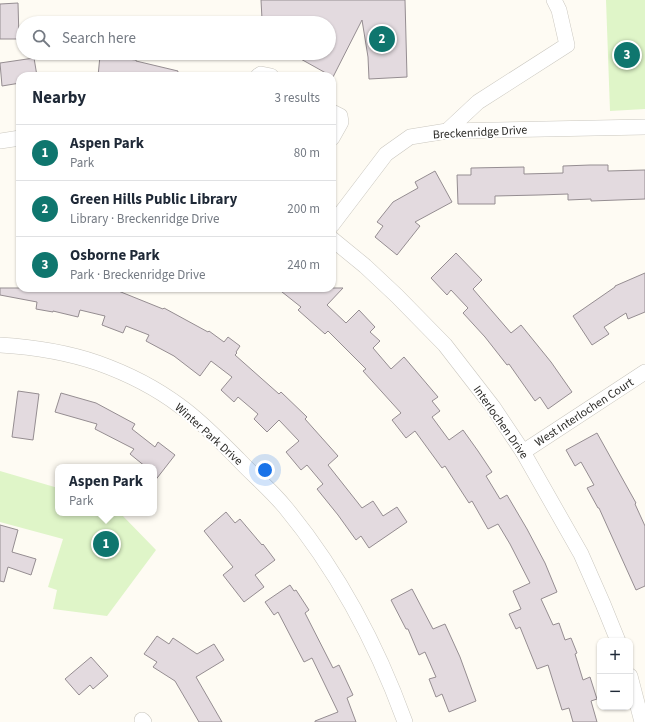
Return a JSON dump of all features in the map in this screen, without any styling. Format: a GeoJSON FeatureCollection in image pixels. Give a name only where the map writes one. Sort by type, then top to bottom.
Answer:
{"type":"FeatureCollection","features":[{"type":"Feature","properties":{"kind":"street"},"geometry":{"type":"LineString","coordinates":[[447,131],[478,102],[567,45],[559,10],[554,0]]}},
{"type":"Feature","properties":{"kind":"street"},"geometry":{"type":"LineString","coordinates":[[336,114],[340,116],[341,122],[336,131]]}},
{"type":"Feature","properties":{"kind":"street","name":"Breckenridge Drive"},"geometry":{"type":"LineString","coordinates":[[336,220],[386,154],[410,137],[447,131],[645,127]]}},
{"type":"Feature","properties":{"kind":"street"},"geometry":{"type":"LineString","coordinates":[[0,141],[16,139]]}},
{"type":"Feature","properties":{"kind":"street","name":"Interlochen Drive"},"geometry":{"type":"LineString","coordinates":[[336,242],[365,266],[397,296],[445,345],[493,407],[523,452],[581,554],[617,638]]}},
{"type":"Feature","properties":{"kind":"street","name":"Winter Park Drive"},"geometry":{"type":"LineString","coordinates":[[0,345],[42,349],[72,355],[98,363],[156,390],[181,406],[211,433],[284,506],[316,549],[365,630],[393,691],[405,722]]}},
{"type":"Feature","properties":{"kind":"street","name":"West Interlochen Court"},"geometry":{"type":"LineString","coordinates":[[523,452],[645,372]]}},
{"type":"Feature","properties":{"kind":"street"},"geometry":{"type":"LineString","coordinates":[[633,688],[642,722]]}},
{"type":"Feature","properties":{"kind":"green space"},"geometry":{"type":"Polygon","coordinates":[[[606,0],[645,0],[645,109],[610,111],[606,0]]]}},
{"type":"Feature","properties":{"kind":"green space"},"geometry":{"type":"Polygon","coordinates":[[[0,471],[55,487],[55,516],[123,516],[156,550],[107,616],[53,609],[57,590],[48,587],[63,539],[0,522],[0,471]]]}},
{"type":"Feature","properties":{"kind":"building"},"geometry":{"type":"Polygon","coordinates":[[[261,0],[405,0],[407,77],[369,79],[368,57],[362,20],[336,72],[324,72],[303,60],[336,60],[336,16],[262,16],[261,0]]]}},
{"type":"Feature","properties":{"kind":"building"},"geometry":{"type":"Polygon","coordinates":[[[18,3],[18,16],[16,16],[16,39],[0,39],[0,4],[18,3]]]}},
{"type":"Feature","properties":{"kind":"building"},"geometry":{"type":"Polygon","coordinates":[[[20,60],[34,60],[36,72],[16,72],[16,84],[2,86],[0,63],[20,60]]]}},
{"type":"Feature","properties":{"kind":"building"},"geometry":{"type":"Polygon","coordinates":[[[100,60],[136,60],[178,71],[178,72],[98,72],[100,60]]]}},
{"type":"Feature","properties":{"kind":"building"},"geometry":{"type":"Polygon","coordinates":[[[608,165],[608,171],[645,170],[645,199],[591,201],[591,199],[568,200],[568,194],[495,196],[495,204],[458,204],[457,175],[471,175],[471,168],[524,167],[524,174],[563,173],[563,166],[608,165]]]}},
{"type":"Feature","properties":{"kind":"building"},"geometry":{"type":"Polygon","coordinates":[[[435,171],[452,202],[415,222],[420,226],[397,255],[375,237],[383,226],[377,222],[393,202],[418,188],[415,182],[435,171]]]}},
{"type":"Feature","properties":{"kind":"building"},"geometry":{"type":"Polygon","coordinates":[[[456,253],[482,280],[473,289],[511,333],[521,325],[551,362],[572,392],[548,409],[540,397],[535,401],[509,364],[507,365],[485,337],[463,313],[468,308],[451,290],[447,295],[431,278],[456,253]]]}},
{"type":"Feature","properties":{"kind":"building"},"geometry":{"type":"Polygon","coordinates":[[[645,273],[645,312],[628,319],[626,313],[604,327],[609,334],[592,345],[573,316],[615,286],[645,273]]]}},
{"type":"Feature","properties":{"kind":"building"},"geometry":{"type":"Polygon","coordinates":[[[0,288],[16,288],[16,292],[121,292],[163,309],[164,308],[208,332],[209,331],[224,342],[228,337],[240,346],[235,355],[279,394],[281,392],[307,417],[305,419],[338,456],[328,465],[362,508],[373,501],[383,516],[397,507],[407,522],[369,548],[361,536],[356,540],[317,489],[323,484],[307,465],[301,470],[286,452],[299,441],[279,420],[267,432],[254,419],[258,414],[238,397],[234,402],[221,390],[232,377],[211,361],[200,376],[174,356],[146,341],[149,335],[126,326],[123,333],[102,325],[105,316],[80,310],[78,317],[53,311],[36,309],[37,302],[0,295],[0,288]]]}},
{"type":"Feature","properties":{"kind":"building"},"geometry":{"type":"Polygon","coordinates":[[[336,288],[343,288],[327,305],[346,323],[359,310],[375,327],[370,332],[380,341],[373,348],[391,369],[404,357],[438,397],[432,401],[440,411],[432,417],[449,440],[463,430],[492,472],[486,476],[500,499],[507,495],[545,563],[557,592],[541,599],[553,625],[559,623],[565,640],[571,638],[577,653],[575,654],[583,680],[590,677],[597,699],[591,701],[597,722],[573,722],[569,708],[562,710],[548,665],[537,669],[520,627],[516,629],[509,614],[521,609],[513,591],[530,583],[498,524],[488,529],[472,501],[469,503],[445,466],[442,468],[415,431],[406,438],[392,420],[401,413],[363,371],[366,369],[328,331],[325,334],[298,310],[301,307],[282,292],[336,292],[336,288]]]}},
{"type":"Feature","properties":{"kind":"building"},"geometry":{"type":"Polygon","coordinates":[[[18,391],[39,394],[33,440],[12,437],[18,391]]]}},
{"type":"Feature","properties":{"kind":"building"},"geometry":{"type":"Polygon","coordinates":[[[61,393],[96,403],[135,424],[132,429],[155,447],[158,442],[175,455],[157,478],[157,464],[142,464],[130,454],[134,449],[95,429],[97,424],[55,412],[61,393]]]}},
{"type":"Feature","properties":{"kind":"building"},"geometry":{"type":"Polygon","coordinates":[[[597,433],[636,503],[635,504],[645,526],[645,586],[636,590],[599,508],[587,488],[594,485],[581,462],[575,466],[566,450],[597,433]]]}},
{"type":"Feature","properties":{"kind":"building"},"geometry":{"type":"Polygon","coordinates":[[[226,512],[235,523],[240,519],[262,545],[263,544],[275,560],[255,575],[264,587],[244,602],[223,575],[233,567],[204,531],[226,512]]]}},
{"type":"Feature","properties":{"kind":"building"},"geometry":{"type":"Polygon","coordinates":[[[0,525],[18,530],[12,552],[36,559],[31,575],[8,567],[4,582],[0,581],[0,525]]]}},
{"type":"Feature","properties":{"kind":"building"},"geometry":{"type":"Polygon","coordinates":[[[290,585],[294,591],[296,590],[309,610],[305,613],[333,668],[339,665],[353,695],[347,698],[356,722],[315,722],[338,712],[312,658],[304,662],[278,612],[274,615],[265,602],[290,585]]]}},
{"type":"Feature","properties":{"kind":"building"},"geometry":{"type":"Polygon","coordinates":[[[412,589],[433,629],[445,624],[460,657],[476,701],[449,712],[442,694],[436,697],[429,679],[436,677],[425,652],[419,655],[408,629],[406,629],[391,600],[412,589]]]}},
{"type":"Feature","properties":{"kind":"building"},"geometry":{"type":"Polygon","coordinates":[[[157,636],[169,644],[173,638],[197,654],[214,644],[224,660],[196,677],[222,722],[199,722],[175,681],[153,667],[157,662],[144,654],[157,636]]]}},
{"type":"Feature","properties":{"kind":"building"},"geometry":{"type":"Polygon","coordinates":[[[91,657],[108,676],[93,689],[90,685],[79,695],[65,679],[91,657]]]}},
{"type":"Feature","properties":{"kind":"place","name":"Green Hills Public Library"},"geometry":{"type":"Point","coordinates":[382,39]}},
{"type":"Feature","properties":{"kind":"place","name":"Osborne Park"},"geometry":{"type":"Point","coordinates":[627,55]}},
{"type":"Feature","properties":{"kind":"place","name":"Aspen Park"},"geometry":{"type":"Point","coordinates":[106,544]}}]}
